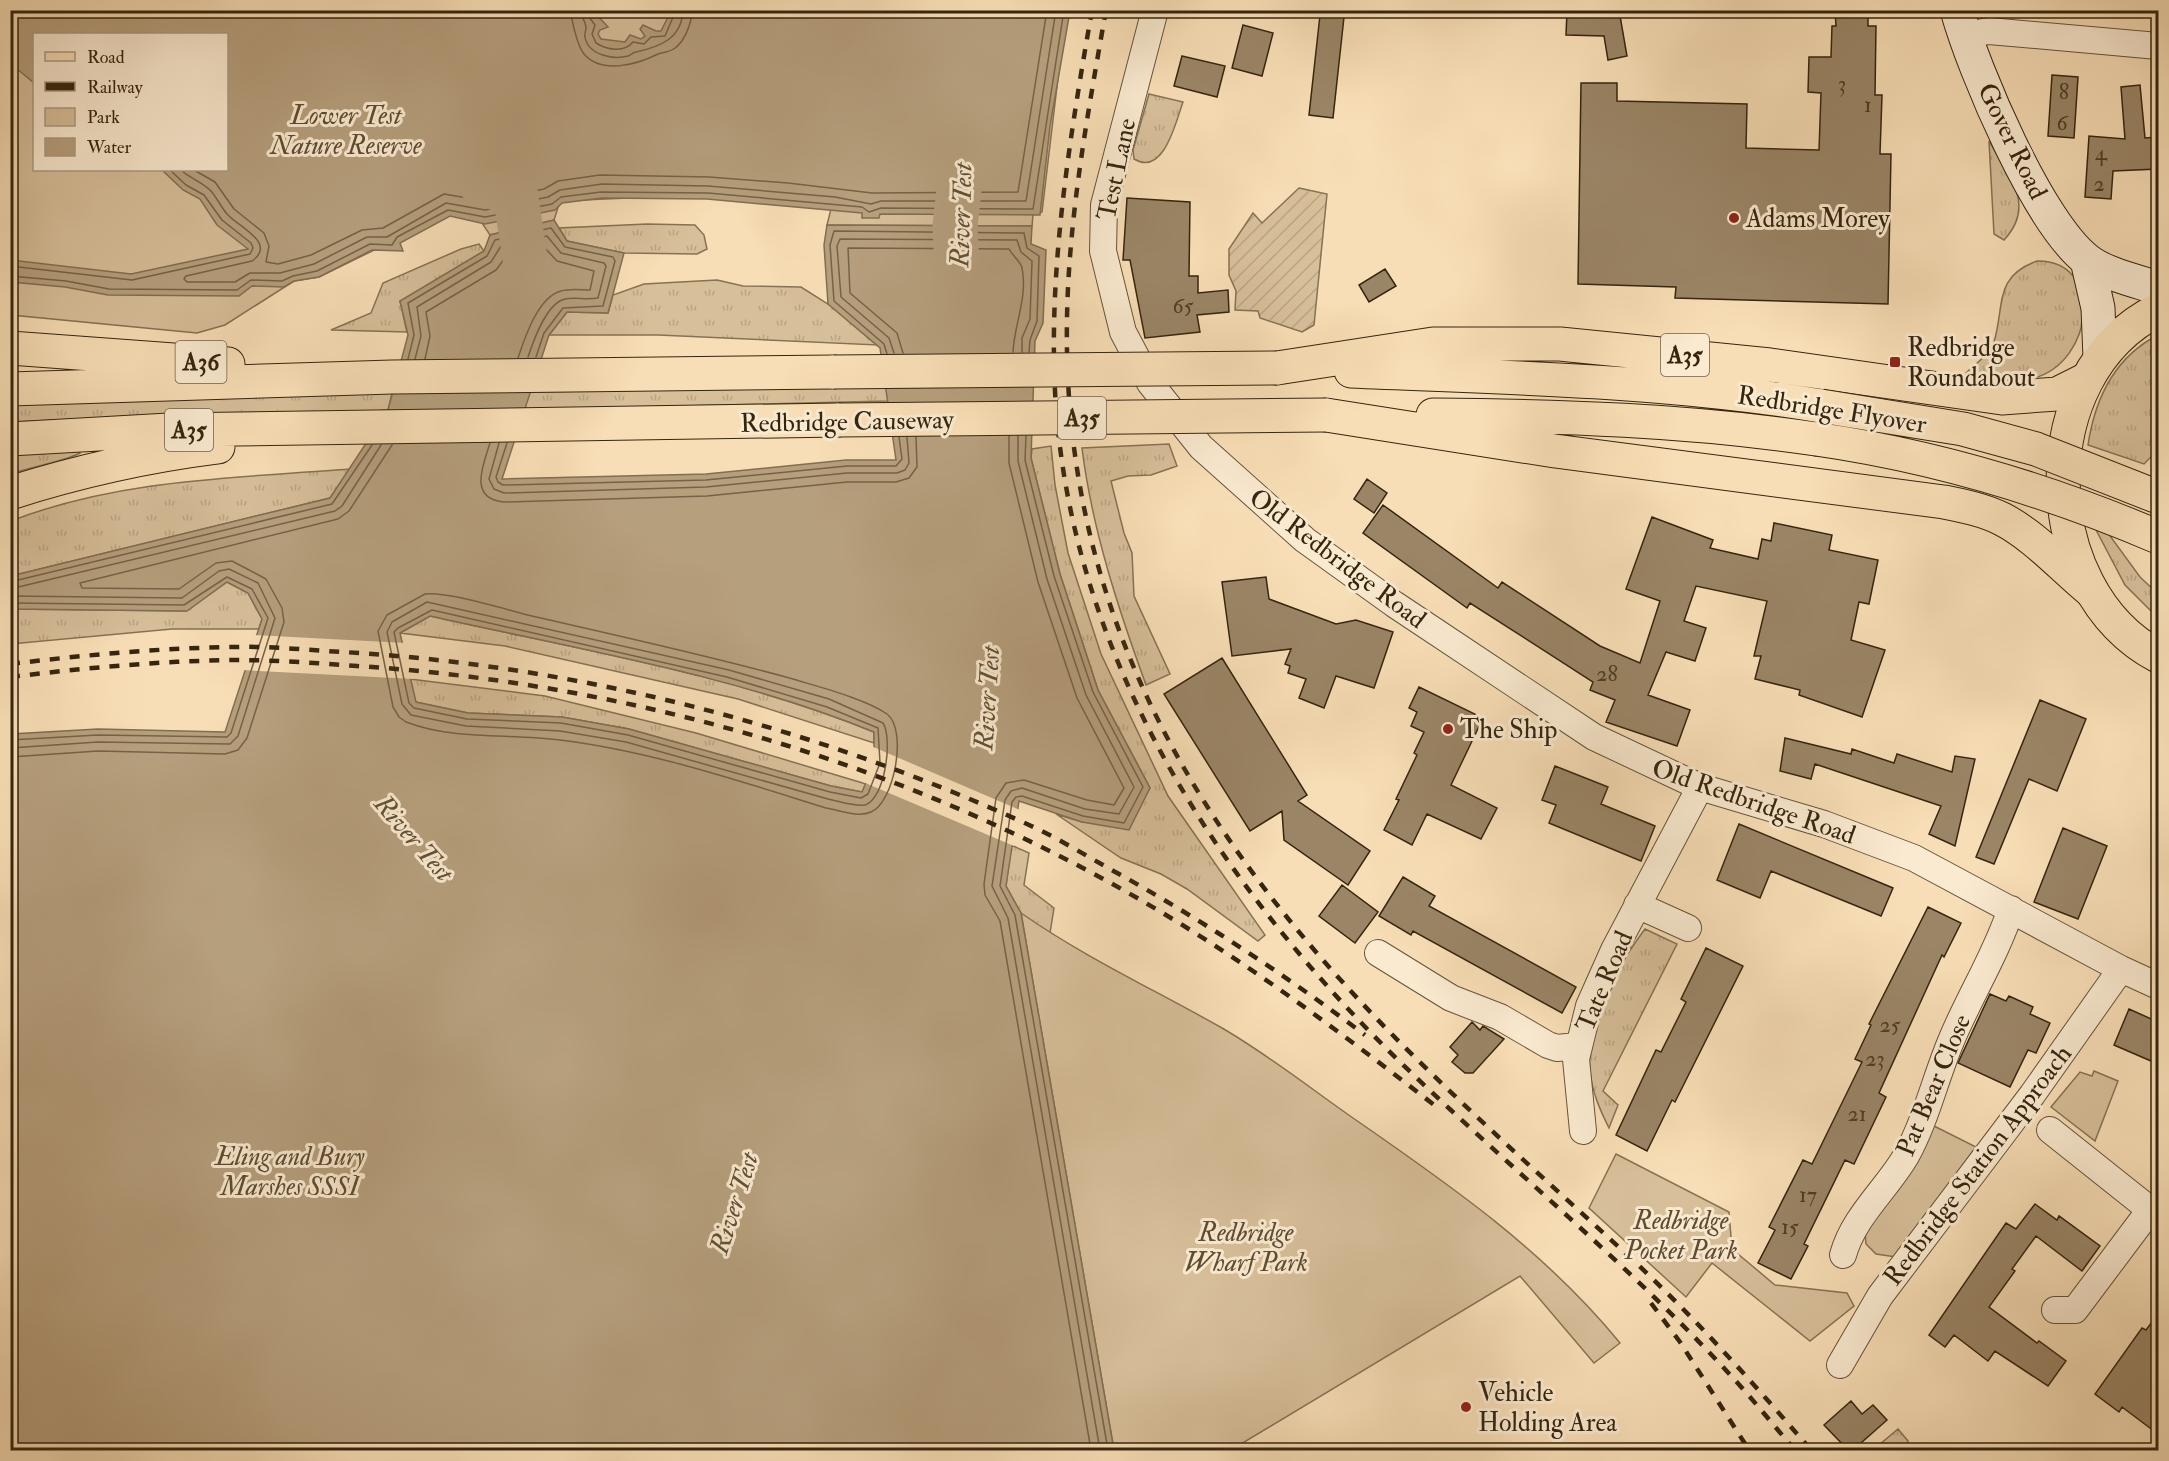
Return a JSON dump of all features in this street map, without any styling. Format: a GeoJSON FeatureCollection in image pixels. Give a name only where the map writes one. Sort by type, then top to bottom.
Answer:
{"type":"FeatureCollection","features":[{"type":"Feature","properties":{"kind":"main road"},"geometry":{"type":"LineString","coordinates":[[2158,310],[2129,328],[2094,369],[2068,434],[2064,493],[2066,523],[2090,590],[2126,634],[2158,656]]}},
{"type":"Feature","properties":{"kind":"main road","name":"A35"},"geometry":{"type":"LineString","coordinates":[[1277,368],[1433,344],[1560,344],[1770,364],[2002,398],[2057,394],[2094,369]]}},
{"type":"Feature","properties":{"kind":"main road","name":"A36"},"geometry":{"type":"LineString","coordinates":[[10,348],[392,377]]}},
{"type":"Feature","properties":{"kind":"main road","name":"Redbridge Causeway"},"geometry":{"type":"LineString","coordinates":[[392,377],[1277,368]]}},
{"type":"Feature","properties":{"kind":"main road","name":"Redbridge Flyover"},"geometry":{"type":"LineString","coordinates":[[1277,368],[1629,383],[1760,396],[1963,429],[2036,449],[2158,497]]}},
{"type":"Feature","properties":{"kind":"main road","name":"A35"},"geometry":{"type":"LineString","coordinates":[[10,389],[392,377]]}},
{"type":"Feature","properties":{"kind":"main road","name":"A35"},"geometry":{"type":"LineString","coordinates":[[1326,415],[1601,458],[1944,502],[1983,511],[2004,520],[2031,538],[2090,590]]}},
{"type":"Feature","properties":{"kind":"main road","name":"Redbridge Causeway"},"geometry":{"type":"LineString","coordinates":[[368,429],[1326,415]]}},
{"type":"Feature","properties":{"kind":"main road","name":"Redbridge Flyover"},"geometry":{"type":"LineString","coordinates":[[1326,415],[1633,419],[1748,429],[1863,446],[1961,466],[2092,508],[2158,537]]}},
{"type":"Feature","properties":{"kind":"main road"},"geometry":{"type":"LineString","coordinates":[[10,494],[96,468],[157,455],[368,429]]}},
{"type":"Feature","properties":{"kind":"main road","name":"A35"},"geometry":{"type":"LineString","coordinates":[[10,439],[169,430],[368,429]]}},
{"type":"Feature","properties":{"kind":"street","name":"Test Lane"},"geometry":{"type":"LineString","coordinates":[[1155,10],[1104,205],[1103,251],[1123,332],[1150,383],[1201,447]]}},
{"type":"Feature","properties":{"kind":"street"},"geometry":{"type":"LineString","coordinates":[[1961,23],[1989,31],[2158,45]]}},
{"type":"Feature","properties":{"kind":"street","name":"Gover Road"},"geometry":{"type":"LineString","coordinates":[[1961,23],[2027,175],[2062,234],[2087,260],[2158,288]]}},
{"type":"Feature","properties":{"kind":"street"},"geometry":{"type":"LineString","coordinates":[[2087,260],[2098,308],[2094,369]]}},
{"type":"Feature","properties":{"kind":"street","name":"Old Redbridge Road"},"geometry":{"type":"LineString","coordinates":[[1201,447],[1305,540],[1394,604],[1594,737],[1700,787],[1824,824],[1914,858],[2121,969],[2158,986]]}},
{"type":"Feature","properties":{"kind":"street","name":"Tate Road"},"geometry":{"type":"LineString","coordinates":[[1583,1131],[1578,1099],[1577,1046],[1589,1006],[1637,905],[1700,787]]}},
{"type":"Feature","properties":{"kind":"street","name":"Tate Road"},"geometry":{"type":"LineString","coordinates":[[1637,905],[1688,928]]}},
{"type":"Feature","properties":{"kind":"street","name":"Pat Bear Close"},"geometry":{"type":"LineString","coordinates":[[1843,1255],[1855,1225],[1906,1155],[1932,1096],[1942,1062],[1971,994],[2005,928],[2011,909]]}},
{"type":"Feature","properties":{"kind":"street"},"geometry":{"type":"LineString","coordinates":[[1378,953],[1451,998],[1500,1017],[1548,1045],[1557,1048],[1577,1046]]}},
{"type":"Feature","properties":{"kind":"street","name":"Redbridge Station Approach"},"geometry":{"type":"LineString","coordinates":[[1840,1365],[1880,1296],[2032,1095],[2121,969]]}},
{"type":"Feature","properties":{"kind":"street"},"geometry":{"type":"LineString","coordinates":[[2050,1130],[2154,1213],[2075,1310],[2055,1310]]}},
{"type":"Feature","properties":{"kind":"green space","name":"Lower Test Nature Reserve"},"geometry":{"type":"Polygon","coordinates":[[[10,11],[1066,11],[1042,212],[1033,215],[1032,226],[827,225],[831,209],[697,195],[560,201],[554,220],[490,235],[480,220],[448,214],[319,277],[294,281],[225,325],[197,333],[11,315],[10,11]]]}},
{"type":"Feature","properties":{"kind":"green space"},"geometry":{"type":"Polygon","coordinates":[[[1149,94],[1183,102],[1172,133],[1161,154],[1153,160],[1144,162],[1134,159],[1133,150],[1149,94]]]}},
{"type":"Feature","properties":{"kind":"green space"},"geometry":{"type":"Polygon","coordinates":[[[1989,141],[2011,178],[2019,202],[2014,227],[2004,240],[1994,234],[1989,141]]]}},
{"type":"Feature","properties":{"kind":"green space"},"geometry":{"type":"Polygon","coordinates":[[[1299,188],[1327,194],[1314,325],[1302,332],[1260,318],[1258,311],[1235,310],[1236,291],[1229,275],[1229,249],[1253,213],[1262,223],[1299,188]]]}},
{"type":"Feature","properties":{"kind":"green space"},"geometry":{"type":"Polygon","coordinates":[[[647,224],[695,225],[704,235],[707,249],[697,254],[624,253],[567,241],[559,228],[647,224]]]}},
{"type":"Feature","properties":{"kind":"green space"},"geometry":{"type":"Polygon","coordinates":[[[479,244],[484,251],[400,301],[407,332],[331,330],[371,313],[383,283],[461,249],[479,244]]]}},
{"type":"Feature","properties":{"kind":"green space"},"geometry":{"type":"Polygon","coordinates":[[[2037,261],[2059,265],[2074,277],[2082,293],[2084,313],[2079,334],[2069,353],[2054,368],[2026,380],[2000,379],[1966,373],[1986,355],[1994,342],[2007,284],[2013,275],[2037,261]]]}},
{"type":"Feature","properties":{"kind":"green space"},"geometry":{"type":"Polygon","coordinates":[[[717,280],[743,286],[801,287],[828,304],[877,345],[658,335],[549,335],[567,312],[608,313],[613,295],[644,284],[717,280]]]}},
{"type":"Feature","properties":{"kind":"green space"},"geometry":{"type":"Polygon","coordinates":[[[2158,335],[2158,450],[2144,464],[2088,445],[2096,411],[2110,381],[2130,355],[2158,335]]]}},
{"type":"Feature","properties":{"kind":"green space"},"geometry":{"type":"Polygon","coordinates":[[[886,386],[888,401],[524,410],[530,392],[886,386]]]}},
{"type":"Feature","properties":{"kind":"green space"},"geometry":{"type":"Polygon","coordinates":[[[393,389],[388,410],[313,416],[210,413],[11,422],[10,399],[393,389]]]}},
{"type":"Feature","properties":{"kind":"green space"},"geometry":{"type":"Polygon","coordinates":[[[1169,444],[1177,466],[1151,475],[1128,476],[1111,481],[1124,533],[1132,553],[1134,596],[1170,674],[1146,685],[1107,568],[1092,508],[1082,448],[1169,444]]]}},
{"type":"Feature","properties":{"kind":"green space"},"geometry":{"type":"Polygon","coordinates":[[[1051,446],[1055,485],[1068,553],[1101,654],[1168,796],[1265,935],[1258,941],[1187,889],[1161,874],[1121,858],[1056,814],[1082,822],[1150,788],[1098,690],[1060,574],[1031,458],[1032,449],[1051,446]]]}},
{"type":"Feature","properties":{"kind":"green space"},"geometry":{"type":"Polygon","coordinates":[[[74,449],[80,453],[11,474],[11,453],[74,449]]]}},
{"type":"Feature","properties":{"kind":"green space"},"geometry":{"type":"Polygon","coordinates":[[[350,469],[330,498],[11,576],[11,521],[52,507],[135,488],[221,478],[350,469]]]}},
{"type":"Feature","properties":{"kind":"green space"},"geometry":{"type":"Polygon","coordinates":[[[2095,528],[2108,533],[2140,577],[2158,594],[2158,618],[2125,585],[2095,528]]]}},
{"type":"Feature","properties":{"kind":"green space"},"geometry":{"type":"Polygon","coordinates":[[[227,582],[248,593],[262,619],[259,629],[172,629],[11,644],[11,609],[186,611],[227,582]]]}},
{"type":"Feature","properties":{"kind":"green space"},"geometry":{"type":"Polygon","coordinates":[[[430,616],[655,665],[767,694],[874,732],[874,743],[738,699],[505,646],[400,633],[430,616]]]}},
{"type":"Feature","properties":{"kind":"green space"},"geometry":{"type":"Polygon","coordinates":[[[410,679],[545,696],[696,733],[866,784],[862,792],[831,786],[629,729],[562,717],[468,713],[415,702],[410,679]]]}},
{"type":"Feature","properties":{"kind":"green space"},"geometry":{"type":"Polygon","coordinates":[[[1011,845],[1029,853],[1024,885],[1054,908],[1050,933],[1054,949],[1090,1040],[1006,886],[1011,845]]]}},
{"type":"Feature","properties":{"kind":"green space","name":"Redbridge Wharf Park"},"geometry":{"type":"Polygon","coordinates":[[[1021,913],[1095,959],[1239,1038],[1425,1168],[1528,1249],[1560,1278],[1620,1343],[1594,1363],[1520,1276],[1231,1450],[1114,1450],[1021,913]]]}},
{"type":"Feature","properties":{"kind":"green space"},"geometry":{"type":"Polygon","coordinates":[[[1645,929],[1677,944],[1603,1091],[1618,1105],[1609,1128],[1597,1101],[1591,1079],[1592,1033],[1614,978],[1645,929]]]}},
{"type":"Feature","properties":{"kind":"green space"},"geometry":{"type":"Polygon","coordinates":[[[2094,1071],[2118,1081],[2095,1141],[2051,1107],[2080,1072],[2092,1076],[2094,1071]]]}},
{"type":"Feature","properties":{"kind":"green space"},"geometry":{"type":"Polygon","coordinates":[[[1930,1124],[1976,1147],[1896,1257],[1876,1254],[1866,1244],[1865,1232],[1930,1124]]]}},
{"type":"Feature","properties":{"kind":"green space","name":"Redbridge Pocket Park"},"geometry":{"type":"Polygon","coordinates":[[[1616,1154],[1729,1212],[1732,1249],[1775,1285],[1847,1293],[1854,1306],[1810,1341],[1712,1263],[1686,1297],[1589,1208],[1616,1154]]]}},
{"type":"Feature","properties":{"kind":"green space"},"geometry":{"type":"Polygon","coordinates":[[[1898,1429],[1908,1441],[1907,1450],[1873,1450],[1898,1429]]]}},
{"type":"Feature","properties":{"kind":"water","name":"Lower Test Nature Reserve"},"geometry":{"type":"Polygon","coordinates":[[[11,11],[593,11],[608,27],[600,30],[598,34],[601,39],[625,42],[630,35],[641,39],[645,36],[640,29],[643,25],[661,31],[671,11],[1070,11],[1050,126],[1040,215],[880,214],[879,218],[862,218],[862,213],[707,199],[602,198],[562,203],[555,210],[485,224],[450,216],[400,243],[403,251],[372,250],[319,277],[294,281],[284,287],[252,286],[239,296],[108,295],[65,287],[11,282],[11,260],[131,274],[248,249],[217,225],[200,199],[183,190],[163,171],[228,171],[228,33],[33,33],[33,82],[11,64],[11,11]]]}},
{"type":"Feature","properties":{"kind":"water"},"geometry":{"type":"Polygon","coordinates":[[[554,220],[567,241],[624,253],[608,313],[567,312],[549,335],[502,479],[706,474],[846,460],[896,460],[880,348],[828,304],[824,245],[827,225],[1032,226],[1031,244],[1046,250],[1043,323],[1035,341],[1031,458],[1060,574],[1098,690],[1150,788],[1129,830],[1082,822],[1019,801],[1006,886],[1021,913],[1114,1450],[11,1450],[11,734],[98,729],[225,732],[262,619],[248,593],[227,582],[187,611],[11,609],[11,576],[330,498],[388,410],[408,335],[400,301],[484,251],[490,235],[554,220]],[[430,616],[400,633],[416,702],[468,713],[562,717],[629,729],[831,786],[862,792],[874,763],[874,732],[767,694],[655,665],[430,616]]]}},
{"type":"Feature","properties":{"kind":"pier"},"geometry":{"type":"Polygon","coordinates":[[[253,635],[406,643],[414,679],[242,670],[253,635]]]}},
{"type":"Feature","properties":{"kind":"pier"},"geometry":{"type":"Polygon","coordinates":[[[871,746],[1020,810],[1014,846],[863,782],[871,762],[871,746]]]}},
{"type":"Feature","properties":{"kind":"building"},"geometry":{"type":"Polygon","coordinates":[[[1619,10],[1627,56],[1608,60],[1604,36],[1566,35],[1567,11],[1619,10]]]}},
{"type":"Feature","properties":{"kind":"building","name":"Adams Morey"},"geometry":{"type":"Polygon","coordinates":[[[1835,10],[1868,10],[1868,26],[1876,26],[1875,95],[1882,95],[1880,154],[1891,154],[1888,304],[1675,298],[1676,287],[1578,284],[1581,83],[1617,83],[1617,101],[1747,104],[1746,148],[1819,150],[1821,93],[1808,92],[1809,57],[1831,57],[1832,26],[1836,26],[1835,10]]]}},
{"type":"Feature","properties":{"kind":"building"},"geometry":{"type":"Polygon","coordinates":[[[1320,15],[1344,17],[1333,118],[1309,115],[1320,15]]]}},
{"type":"Feature","properties":{"kind":"building"},"geometry":{"type":"Polygon","coordinates":[[[1243,25],[1273,33],[1262,76],[1232,68],[1243,25]]]}},
{"type":"Feature","properties":{"kind":"building"},"geometry":{"type":"Polygon","coordinates":[[[1182,56],[1225,66],[1217,97],[1174,86],[1182,56]]]}},
{"type":"Feature","properties":{"kind":"building"},"geometry":{"type":"Polygon","coordinates":[[[2052,75],[2078,77],[2074,138],[2048,136],[2052,75]]]}},
{"type":"Feature","properties":{"kind":"building"},"geometry":{"type":"Polygon","coordinates":[[[2140,85],[2145,138],[2158,137],[2158,169],[2113,171],[2111,199],[2085,197],[2089,136],[2125,139],[2121,87],[2140,85]]]}},
{"type":"Feature","properties":{"kind":"building"},"geometry":{"type":"Polygon","coordinates":[[[1127,198],[1190,202],[1189,276],[1198,276],[1198,293],[1228,290],[1229,312],[1197,315],[1200,332],[1145,338],[1130,260],[1123,260],[1127,198]]]}},
{"type":"Feature","properties":{"kind":"building"},"geometry":{"type":"Polygon","coordinates":[[[1385,269],[1396,286],[1369,302],[1359,285],[1385,269]]]}},
{"type":"Feature","properties":{"kind":"building"},"geometry":{"type":"Polygon","coordinates":[[[1367,479],[1387,493],[1374,513],[1354,499],[1367,479]]]}},
{"type":"Feature","properties":{"kind":"building"},"geometry":{"type":"Polygon","coordinates":[[[1383,505],[1498,588],[1502,582],[1600,646],[1640,663],[1660,601],[1626,589],[1652,517],[1713,540],[1710,548],[1758,559],[1762,539],[1771,541],[1774,523],[1832,535],[1829,550],[1878,560],[1869,604],[1859,602],[1851,640],[1885,650],[1862,717],[1799,695],[1800,690],[1755,679],[1761,656],[1754,656],[1767,601],[1696,586],[1684,621],[1706,628],[1695,661],[1666,652],[1648,695],[1690,710],[1677,746],[1606,722],[1615,700],[1590,690],[1593,682],[1470,603],[1467,608],[1363,533],[1383,505]]]}},
{"type":"Feature","properties":{"kind":"building"},"geometry":{"type":"Polygon","coordinates":[[[1266,577],[1269,599],[1336,624],[1356,620],[1393,632],[1374,688],[1336,676],[1324,708],[1299,698],[1306,679],[1288,673],[1290,666],[1285,664],[1291,649],[1232,656],[1222,582],[1266,577]]]}},
{"type":"Feature","properties":{"kind":"building"},"geometry":{"type":"Polygon","coordinates":[[[1222,658],[1307,795],[1298,801],[1370,851],[1348,885],[1284,840],[1282,811],[1250,831],[1164,694],[1222,658]]]}},
{"type":"Feature","properties":{"kind":"building"},"geometry":{"type":"Polygon","coordinates":[[[1419,687],[1483,718],[1451,785],[1497,808],[1481,839],[1427,814],[1412,845],[1384,830],[1399,800],[1396,799],[1417,755],[1414,753],[1424,732],[1411,726],[1417,712],[1409,708],[1419,687]]]}},
{"type":"Feature","properties":{"kind":"building"},"geometry":{"type":"Polygon","coordinates":[[[2040,700],[2086,719],[2057,791],[2029,779],[1994,864],[1976,857],[2040,700]]]}},
{"type":"Feature","properties":{"kind":"building"},"geometry":{"type":"Polygon","coordinates":[[[1785,738],[1851,754],[1852,749],[1894,763],[1897,754],[1952,772],[1955,756],[1975,759],[1955,846],[1929,834],[1941,806],[1815,764],[1811,779],[1780,771],[1785,738]]]}},
{"type":"Feature","properties":{"kind":"building"},"geometry":{"type":"Polygon","coordinates":[[[1555,766],[1608,787],[1601,804],[1655,826],[1641,861],[1549,823],[1556,805],[1542,800],[1555,766]]]}},
{"type":"Feature","properties":{"kind":"building"},"geometry":{"type":"Polygon","coordinates":[[[1739,824],[1893,888],[1881,916],[1771,871],[1760,898],[1717,880],[1739,824]]]}},
{"type":"Feature","properties":{"kind":"building"},"geometry":{"type":"Polygon","coordinates":[[[2063,828],[2107,846],[2078,919],[2034,902],[2063,828]]]}},
{"type":"Feature","properties":{"kind":"building"},"geometry":{"type":"Polygon","coordinates":[[[1403,877],[1435,896],[1429,906],[1576,987],[1562,1013],[1413,931],[1411,935],[1379,916],[1403,877]]]}},
{"type":"Feature","properties":{"kind":"building"},"geometry":{"type":"Polygon","coordinates":[[[1342,885],[1378,912],[1355,943],[1319,916],[1342,885]]]}},
{"type":"Feature","properties":{"kind":"building"},"geometry":{"type":"Polygon","coordinates":[[[1928,907],[1961,923],[1944,957],[1942,955],[1879,1093],[1886,1097],[1854,1164],[1845,1160],[1804,1244],[1808,1246],[1791,1279],[1758,1263],[1775,1230],[1769,1227],[1803,1160],[1812,1164],[1862,1062],[1855,1059],[1871,1025],[1869,1024],[1928,907]]]}},
{"type":"Feature","properties":{"kind":"building"},"geometry":{"type":"Polygon","coordinates":[[[1706,948],[1743,966],[1675,1102],[1672,1100],[1647,1151],[1616,1135],[1656,1050],[1661,1052],[1686,1002],[1681,999],[1706,948]]]}},
{"type":"Feature","properties":{"kind":"building"},"geometry":{"type":"Polygon","coordinates":[[[1990,994],[2006,1001],[2009,996],[2033,1007],[2030,1014],[2050,1023],[2036,1053],[2028,1050],[2010,1087],[1958,1063],[1990,994]]]}},
{"type":"Feature","properties":{"kind":"building"},"geometry":{"type":"Polygon","coordinates":[[[2129,1009],[2158,1022],[2158,1064],[2114,1045],[2129,1009]]]}},
{"type":"Feature","properties":{"kind":"building"},"geometry":{"type":"Polygon","coordinates":[[[1472,1022],[1480,1030],[1483,1026],[1504,1039],[1473,1073],[1465,1073],[1452,1062],[1458,1055],[1450,1047],[1472,1022]]]}},
{"type":"Feature","properties":{"kind":"building"},"geometry":{"type":"Polygon","coordinates":[[[2035,1204],[2057,1220],[2059,1216],[2100,1246],[2082,1271],[2036,1236],[2012,1269],[2015,1271],[1989,1307],[2037,1343],[2039,1341],[2066,1361],[2048,1386],[1995,1351],[1988,1361],[1954,1335],[1945,1347],[1929,1335],[2006,1223],[2016,1229],[2035,1204]]]}},
{"type":"Feature","properties":{"kind":"building"},"geometry":{"type":"Polygon","coordinates":[[[2158,1314],[2158,1434],[2122,1407],[2119,1412],[2095,1394],[2142,1328],[2146,1330],[2158,1314]]]}},
{"type":"Feature","properties":{"kind":"building"},"geometry":{"type":"Polygon","coordinates":[[[1851,1401],[1862,1414],[1873,1405],[1887,1420],[1853,1450],[1848,1450],[1824,1425],[1851,1401]]]}},
{"type":"Feature","properties":{"kind":"waterway","name":"River Test"},"geometry":{"type":"LineString","coordinates":[[958,288],[955,226],[963,153]]}},
{"type":"Feature","properties":{"kind":"waterway","name":"River Test"},"geometry":{"type":"LineString","coordinates":[[481,184],[515,192],[528,278],[521,285]]}},
{"type":"Feature","properties":{"kind":"railway"},"geometry":{"type":"LineString","coordinates":[[1092,10],[1077,97],[1056,273],[1054,360],[1062,461],[1082,558],[1114,652],[1156,742],[1206,829],[1264,910],[1328,987],[1439,1099],[1653,1296],[1734,1379],[1795,1450]]}},
{"type":"Feature","properties":{"kind":"railway"},"geometry":{"type":"LineString","coordinates":[[1106,10],[1080,163],[1071,240],[1067,317],[1072,431],[1091,539],[1123,640],[1166,735],[1220,826],[1283,912],[1354,995],[1458,1099],[1658,1284],[1726,1354],[1811,1450]]}},
{"type":"Feature","properties":{"kind":"railway"},"geometry":{"type":"LineString","coordinates":[[10,664],[94,655],[248,647],[432,659],[519,671],[607,687],[778,730],[945,789],[1038,829],[1208,927],[1304,990],[1365,1035]]}},
{"type":"Feature","properties":{"kind":"railway"},"geometry":{"type":"LineString","coordinates":[[10,677],[122,666],[234,660],[357,666],[462,676],[567,692],[671,714],[773,741],[874,775],[973,815],[1068,861],[1161,912],[1268,981],[1438,1108]]}},
{"type":"Feature","properties":{"kind":"railway"},"geometry":{"type":"LineString","coordinates":[[1651,1303],[1680,1342],[1749,1450]]}},
{"type":"Feature","properties":{"kind":"place","name":"Adams Morey"},"geometry":{"type":"Point","coordinates":[1734,218]}},
{"type":"Feature","properties":{"kind":"place","name":"Redbridge Roundabout"},"geometry":{"type":"Point","coordinates":[1895,362]}},
{"type":"Feature","properties":{"kind":"place","name":"The Ship"},"geometry":{"type":"Point","coordinates":[1448,729]}},
{"type":"Feature","properties":{"kind":"place","name":"Vehicle Holding Area"},"geometry":{"type":"Point","coordinates":[1466,1407]}},
{"type":"Feature","properties":{"kind":"park label","name":"Eling and Bury Marshes SSSI"},"geometry":{"type":"Point","coordinates":[290,1171]}}]}
